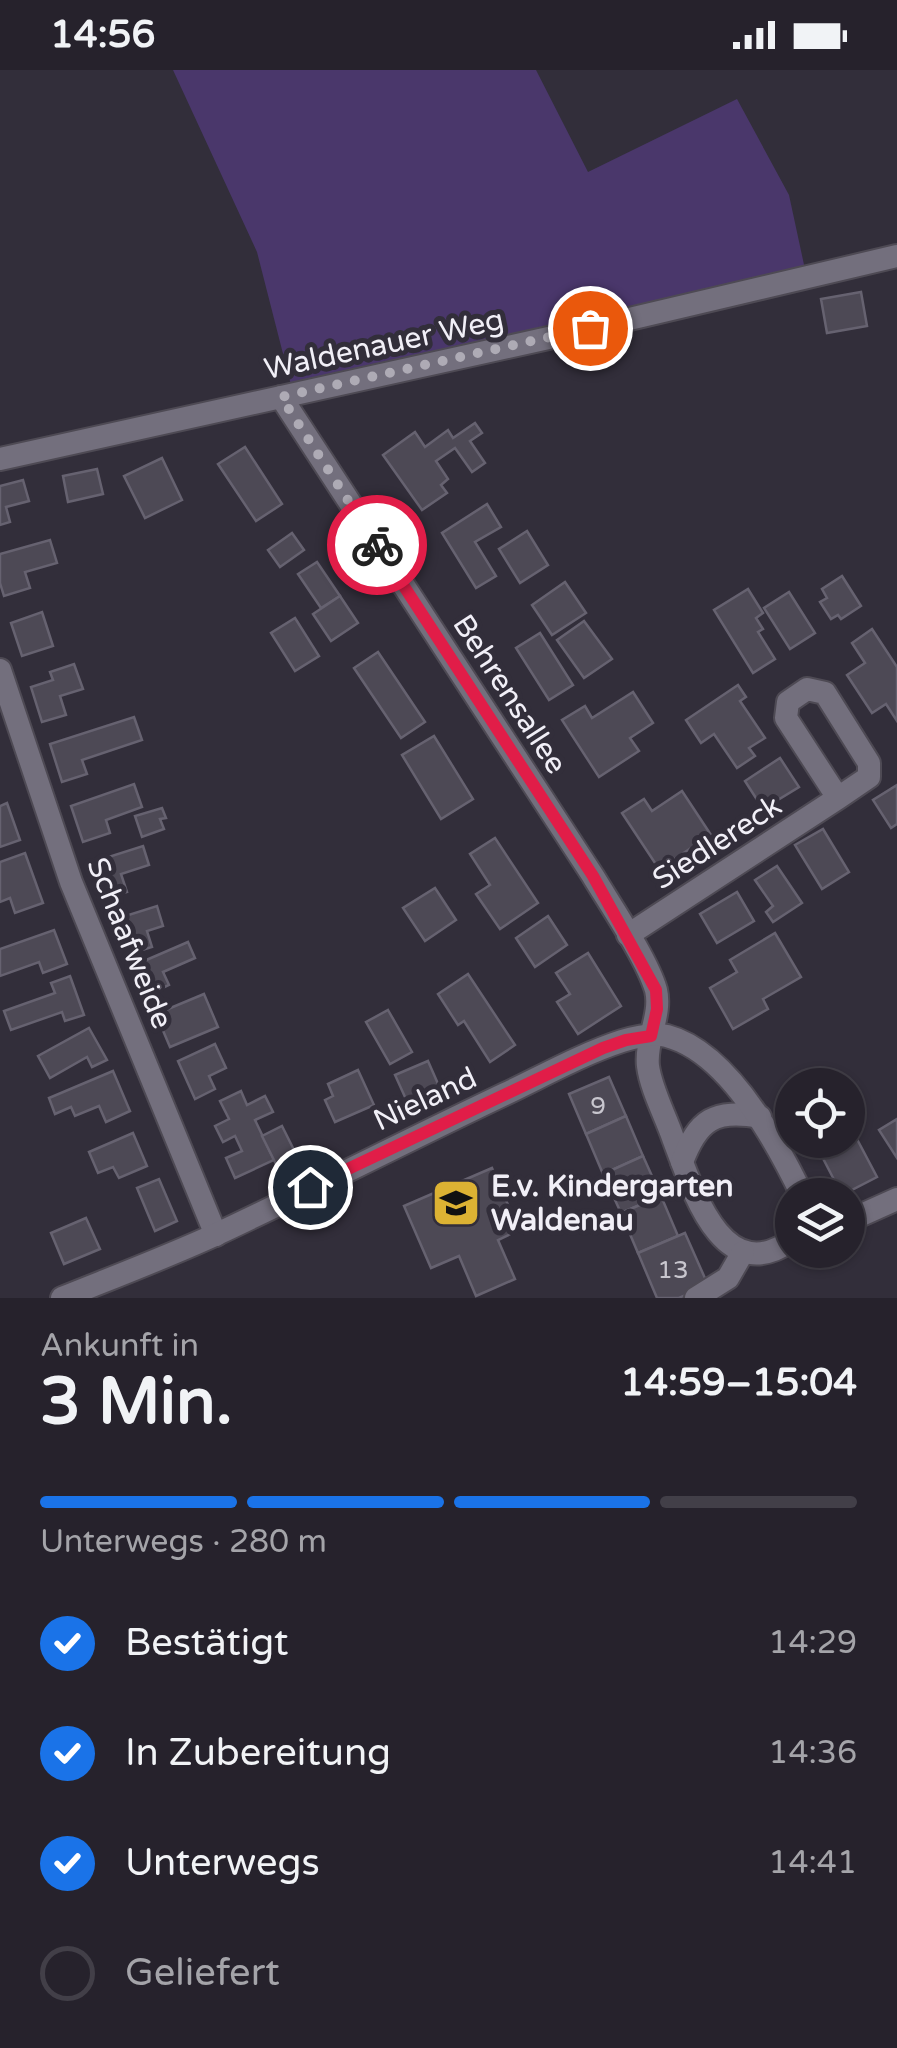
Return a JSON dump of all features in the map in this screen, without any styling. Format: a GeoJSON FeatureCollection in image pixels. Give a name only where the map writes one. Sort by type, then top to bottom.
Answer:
{"type":"FeatureCollection","features":[{"type":"Feature","properties":{"kind":"street","name":"Waldenauer Weg"},"geometry":{"type":"LineString","coordinates":[[0,460],[552,338],[897,256]]}},
{"type":"Feature","properties":{"kind":"street","name":"Behrensallee"},"geometry":{"type":"LineString","coordinates":[[281,397],[628,935],[656,990],[648,1069],[682,1162],[719,1236],[743,1252]]}},
{"type":"Feature","properties":{"kind":"street","name":"Schaafweide"},"geometry":{"type":"LineString","coordinates":[[0,670],[71,882],[216,1234]]}},
{"type":"Feature","properties":{"kind":"street","name":"Siedlereck"},"geometry":{"type":"LineString","coordinates":[[628,935],[838,798],[870,776],[869,763],[824,693],[808,689],[788,702],[786,718],[838,798]]}},
{"type":"Feature","properties":{"kind":"street","name":"Nieland"},"geometry":{"type":"LineString","coordinates":[[62,1298],[216,1234],[603,1048],[651,1036]]}},
{"type":"Feature","properties":{"kind":"street"},"geometry":{"type":"LineString","coordinates":[[651,1036],[667,1036],[714,1065],[760,1117],[793,1178]]}},
{"type":"Feature","properties":{"kind":"street"},"geometry":{"type":"LineString","coordinates":[[682,1162],[697,1131],[707,1121],[723,1114],[760,1117]]}},
{"type":"Feature","properties":{"kind":"street"},"geometry":{"type":"LineString","coordinates":[[865,1213],[897,1199]]}},
{"type":"Feature","properties":{"kind":"street"},"geometry":{"type":"LineString","coordinates":[[696,1298],[728,1278],[743,1252],[760,1255],[775,1251]]}},
{"type":"Feature","properties":{"kind":"shaded area"},"geometry":{"type":"Polygon","coordinates":[[[173,70],[536,70],[588,172],[737,99],[789,195],[806,274],[291,385],[257,252],[173,70]]]}},
{"type":"Feature","properties":{"kind":"building"},"geometry":{"type":"Polygon","coordinates":[[[861,292],[867,326],[827,333],[821,299],[861,292]]]}},
{"type":"Feature","properties":{"kind":"building"},"geometry":{"type":"Polygon","coordinates":[[[475,423],[482,433],[470,441],[485,463],[472,472],[455,448],[436,461],[448,479],[441,485],[447,493],[422,510],[383,455],[415,432],[425,447],[448,430],[453,438],[475,423]]]}},
{"type":"Feature","properties":{"kind":"building"},"geometry":{"type":"Polygon","coordinates":[[[245,447],[282,504],[256,521],[218,464],[245,447]]]}},
{"type":"Feature","properties":{"kind":"building"},"geometry":{"type":"Polygon","coordinates":[[[162,458],[182,500],[145,518],[124,476],[162,458]]]}},
{"type":"Feature","properties":{"kind":"building"},"geometry":{"type":"Polygon","coordinates":[[[97,469],[103,494],[68,502],[63,476],[97,469]]]}},
{"type":"Feature","properties":{"kind":"building"},"geometry":{"type":"Polygon","coordinates":[[[23,480],[29,501],[6,507],[10,522],[0,525],[0,486],[23,480]]]}},
{"type":"Feature","properties":{"kind":"building"},"geometry":{"type":"Polygon","coordinates":[[[487,504],[501,527],[475,542],[496,576],[476,588],[442,533],[487,504]]]}},
{"type":"Feature","properties":{"kind":"building"},"geometry":{"type":"Polygon","coordinates":[[[527,531],[548,565],[520,583],[499,549],[527,531]]]}},
{"type":"Feature","properties":{"kind":"building"},"geometry":{"type":"Polygon","coordinates":[[[292,533],[304,550],[280,567],[268,550],[292,533]]]}},
{"type":"Feature","properties":{"kind":"building"},"geometry":{"type":"Polygon","coordinates":[[[50,540],[57,563],[25,572],[30,588],[4,596],[0,554],[50,540]]]}},
{"type":"Feature","properties":{"kind":"building"},"geometry":{"type":"Polygon","coordinates":[[[317,562],[340,596],[321,608],[298,574],[317,562]]]}},
{"type":"Feature","properties":{"kind":"building"},"geometry":{"type":"Polygon","coordinates":[[[842,576],[861,606],[841,619],[838,615],[831,619],[820,602],[827,598],[822,589],[842,576]]]}},
{"type":"Feature","properties":{"kind":"building"},"geometry":{"type":"Polygon","coordinates":[[[565,582],[586,613],[552,635],[532,605],[565,582]]]}},
{"type":"Feature","properties":{"kind":"building"},"geometry":{"type":"Polygon","coordinates":[[[748,589],[763,613],[756,618],[763,629],[758,632],[775,659],[753,673],[714,610],[748,589]]]}},
{"type":"Feature","properties":{"kind":"building"},"geometry":{"type":"Polygon","coordinates":[[[789,592],[815,633],[790,649],[764,608],[789,592]]]}},
{"type":"Feature","properties":{"kind":"building"},"geometry":{"type":"Polygon","coordinates":[[[340,596],[358,623],[331,641],[313,614],[340,596]]]}},
{"type":"Feature","properties":{"kind":"building"},"geometry":{"type":"Polygon","coordinates":[[[42,612],[53,646],[22,656],[11,623],[42,612]]]}},
{"type":"Feature","properties":{"kind":"building"},"geometry":{"type":"Polygon","coordinates":[[[295,618],[319,656],[295,671],[271,633],[295,618]]]}},
{"type":"Feature","properties":{"kind":"building"},"geometry":{"type":"Polygon","coordinates":[[[584,621],[612,659],[584,678],[557,640],[584,621]]]}},
{"type":"Feature","properties":{"kind":"building"},"geometry":{"type":"Polygon","coordinates":[[[872,629],[897,667],[897,721],[886,704],[872,713],[847,675],[865,663],[852,643],[872,629]]]}},
{"type":"Feature","properties":{"kind":"building"},"geometry":{"type":"Polygon","coordinates":[[[540,633],[573,685],[549,700],[516,648],[540,633]]]}},
{"type":"Feature","properties":{"kind":"building"},"geometry":{"type":"Polygon","coordinates":[[[378,652],[425,722],[401,738],[354,668],[378,652]]]}},
{"type":"Feature","properties":{"kind":"building"},"geometry":{"type":"Polygon","coordinates":[[[74,664],[83,689],[60,696],[66,715],[42,722],[31,687],[53,680],[50,672],[74,664]]]}},
{"type":"Feature","properties":{"kind":"building"},"geometry":{"type":"Polygon","coordinates":[[[738,685],[746,697],[740,701],[765,738],[749,748],[755,756],[737,768],[714,734],[701,743],[686,720],[738,685]]]}},
{"type":"Feature","properties":{"kind":"building"},"geometry":{"type":"Polygon","coordinates":[[[633,692],[653,723],[630,738],[639,751],[599,777],[562,720],[585,706],[592,718],[633,692]]]}},
{"type":"Feature","properties":{"kind":"building"},"geometry":{"type":"Polygon","coordinates":[[[134,717],[142,740],[82,760],[87,774],[62,782],[50,744],[134,717]]]}},
{"type":"Feature","properties":{"kind":"building"},"geometry":{"type":"Polygon","coordinates":[[[434,736],[473,799],[441,819],[402,755],[434,736]]]}},
{"type":"Feature","properties":{"kind":"building"},"geometry":{"type":"Polygon","coordinates":[[[780,758],[799,787],[763,809],[745,781],[780,758]]]}},
{"type":"Feature","properties":{"kind":"building"},"geometry":{"type":"Polygon","coordinates":[[[134,784],[142,807],[106,820],[110,833],[83,842],[71,806],[134,784]]]}},
{"type":"Feature","properties":{"kind":"building"},"geometry":{"type":"Polygon","coordinates":[[[897,785],[897,824],[891,828],[873,800],[897,785]]]}},
{"type":"Feature","properties":{"kind":"building"},"geometry":{"type":"Polygon","coordinates":[[[682,791],[711,835],[659,869],[622,813],[644,799],[652,811],[682,791]]]}},
{"type":"Feature","properties":{"kind":"building"},"geometry":{"type":"Polygon","coordinates":[[[7,803],[20,840],[0,847],[0,806],[7,803]]]}},
{"type":"Feature","properties":{"kind":"building"},"geometry":{"type":"Polygon","coordinates":[[[162,808],[166,818],[160,819],[164,829],[142,837],[135,816],[162,808]]]}},
{"type":"Feature","properties":{"kind":"building"},"geometry":{"type":"Polygon","coordinates":[[[823,829],[849,872],[822,889],[795,845],[823,829]]]}},
{"type":"Feature","properties":{"kind":"building"},"geometry":{"type":"Polygon","coordinates":[[[495,838],[538,903],[500,929],[476,894],[490,885],[470,854],[495,838]]]}},
{"type":"Feature","properties":{"kind":"building"},"geometry":{"type":"Polygon","coordinates":[[[143,846],[149,865],[121,874],[127,892],[111,897],[99,860],[143,846]]]}},
{"type":"Feature","properties":{"kind":"building"},"geometry":{"type":"Polygon","coordinates":[[[25,853],[43,903],[15,913],[10,898],[0,902],[0,862],[25,853]]]}},
{"type":"Feature","properties":{"kind":"building"},"geometry":{"type":"Polygon","coordinates":[[[777,866],[802,903],[773,922],[766,912],[773,906],[755,880],[777,866]]]}},
{"type":"Feature","properties":{"kind":"building"},"geometry":{"type":"Polygon","coordinates":[[[435,888],[456,920],[425,941],[403,908],[435,888]]]}},
{"type":"Feature","properties":{"kind":"building"},"geometry":{"type":"Polygon","coordinates":[[[737,892],[754,921],[717,943],[700,914],[737,892]]]}},
{"type":"Feature","properties":{"kind":"building"},"geometry":{"type":"Polygon","coordinates":[[[157,906],[163,926],[147,931],[152,947],[133,953],[122,917],[157,906]]]}},
{"type":"Feature","properties":{"kind":"building"},"geometry":{"type":"Polygon","coordinates":[[[548,916],[567,945],[535,967],[516,938],[548,916]]]}},
{"type":"Feature","properties":{"kind":"building"},"geometry":{"type":"Polygon","coordinates":[[[54,930],[67,964],[43,973],[39,962],[0,976],[0,949],[54,930]]]}},
{"type":"Feature","properties":{"kind":"building"},"geometry":{"type":"Polygon","coordinates":[[[775,933],[801,977],[763,999],[768,1009],[733,1029],[710,988],[737,972],[730,960],[775,933]]]}},
{"type":"Feature","properties":{"kind":"building"},"geometry":{"type":"Polygon","coordinates":[[[188,942],[195,958],[163,972],[169,985],[150,994],[137,964],[188,942]]]}},
{"type":"Feature","properties":{"kind":"building"},"geometry":{"type":"Polygon","coordinates":[[[588,953],[621,1006],[578,1034],[557,1002],[570,994],[556,973],[588,953]]]}},
{"type":"Feature","properties":{"kind":"building"},"geometry":{"type":"Polygon","coordinates":[[[468,974],[515,1045],[490,1062],[464,1021],[458,1025],[438,994],[468,974]]]}},
{"type":"Feature","properties":{"kind":"building"},"geometry":{"type":"Polygon","coordinates":[[[70,976],[84,1015],[65,1021],[62,1012],[11,1030],[4,1011],[55,993],[51,983],[70,976]]]}},
{"type":"Feature","properties":{"kind":"building"},"geometry":{"type":"Polygon","coordinates":[[[204,994],[218,1027],[170,1047],[156,1014],[204,994]]]}},
{"type":"Feature","properties":{"kind":"building"},"geometry":{"type":"Polygon","coordinates":[[[388,1010],[412,1052],[390,1064],[366,1022],[388,1010]]]}},
{"type":"Feature","properties":{"kind":"building"},"geometry":{"type":"Polygon","coordinates":[[[89,1028],[107,1060],[92,1067],[87,1057],[50,1078],[38,1056],[89,1028]]]}},
{"type":"Feature","properties":{"kind":"building"},"geometry":{"type":"Polygon","coordinates":[[[215,1044],[226,1068],[209,1076],[215,1089],[195,1099],[178,1061],[215,1044]]]}},
{"type":"Feature","properties":{"kind":"building"},"geometry":{"type":"Polygon","coordinates":[[[428,1061],[442,1093],[410,1108],[395,1075],[428,1061]]]}},
{"type":"Feature","properties":{"kind":"building"},"geometry":{"type":"Polygon","coordinates":[[[358,1070],[374,1105],[335,1122],[325,1100],[333,1096],[328,1084],[358,1070]]]}},
{"type":"Feature","properties":{"kind":"building"},"geometry":{"type":"Polygon","coordinates":[[[113,1071],[130,1111],[106,1122],[99,1106],[75,1116],[71,1107],[55,1114],[49,1098],[113,1071]]]}},
{"type":"Feature","properties":{"kind":"building"},"geometry":{"type":"Polygon","coordinates":[[[609,1077],[626,1116],[586,1134],[569,1094],[609,1077]]]}},
{"type":"Feature","properties":{"kind":"building"},"geometry":{"type":"Polygon","coordinates":[[[241,1091],[247,1105],[265,1096],[273,1112],[255,1120],[274,1160],[235,1178],[226,1158],[242,1151],[235,1136],[223,1142],[215,1126],[229,1119],[220,1101],[241,1091]]]}},
{"type":"Feature","properties":{"kind":"building"},"geometry":{"type":"Polygon","coordinates":[[[626,1116],[643,1156],[603,1174],[586,1134],[626,1116]]]}},
{"type":"Feature","properties":{"kind":"building"},"geometry":{"type":"Polygon","coordinates":[[[897,1119],[897,1158],[879,1130],[897,1119]]]}},
{"type":"Feature","properties":{"kind":"building"},"geometry":{"type":"Polygon","coordinates":[[[282,1126],[300,1162],[280,1172],[262,1136],[282,1126]]]}},
{"type":"Feature","properties":{"kind":"building"},"geometry":{"type":"Polygon","coordinates":[[[133,1133],[147,1166],[119,1178],[113,1167],[98,1173],[89,1152],[133,1133]]]}},
{"type":"Feature","properties":{"kind":"building"},"geometry":{"type":"Polygon","coordinates":[[[865,1154],[877,1177],[865,1183],[865,1178],[833,1178],[823,1158],[865,1158],[865,1154]]]}},
{"type":"Feature","properties":{"kind":"building"},"geometry":{"type":"Polygon","coordinates":[[[643,1156],[661,1196],[621,1213],[603,1174],[643,1156]]]}},
{"type":"Feature","properties":{"kind":"building"},"geometry":{"type":"Polygon","coordinates":[[[492,1168],[519,1230],[498,1240],[515,1279],[476,1296],[459,1256],[431,1268],[404,1206],[492,1168]]]}},
{"type":"Feature","properties":{"kind":"building"},"geometry":{"type":"Polygon","coordinates":[[[159,1179],[177,1221],[155,1231],[137,1188],[159,1179]]]}},
{"type":"Feature","properties":{"kind":"building"},"geometry":{"type":"Polygon","coordinates":[[[661,1196],[678,1236],[638,1253],[621,1213],[661,1196]]]}},
{"type":"Feature","properties":{"kind":"building"},"geometry":{"type":"Polygon","coordinates":[[[86,1218],[100,1249],[64,1264],[51,1233],[86,1218]]]}},
{"type":"Feature","properties":{"kind":"building"},"geometry":{"type":"Polygon","coordinates":[[[685,1233],[708,1285],[679,1298],[657,1298],[638,1253],[685,1233]]]}},
{"type":"Feature","properties":{"kind":"way so far"},"geometry":{"type":"LineString","coordinates":[[377,545],[281,397],[590,328]]}},
{"type":"Feature","properties":{"kind":"place","name":"E.v. Kindergarten Waldenau"},"geometry":{"type":"Point","coordinates":[456,1203]}},
{"type":"Feature","properties":{"kind":"route"},"geometry":{"type":"LineString","coordinates":[[310,1187],[603,1048],[651,1036],[657,1009],[656,990],[593,876],[377,545]]}}]}
